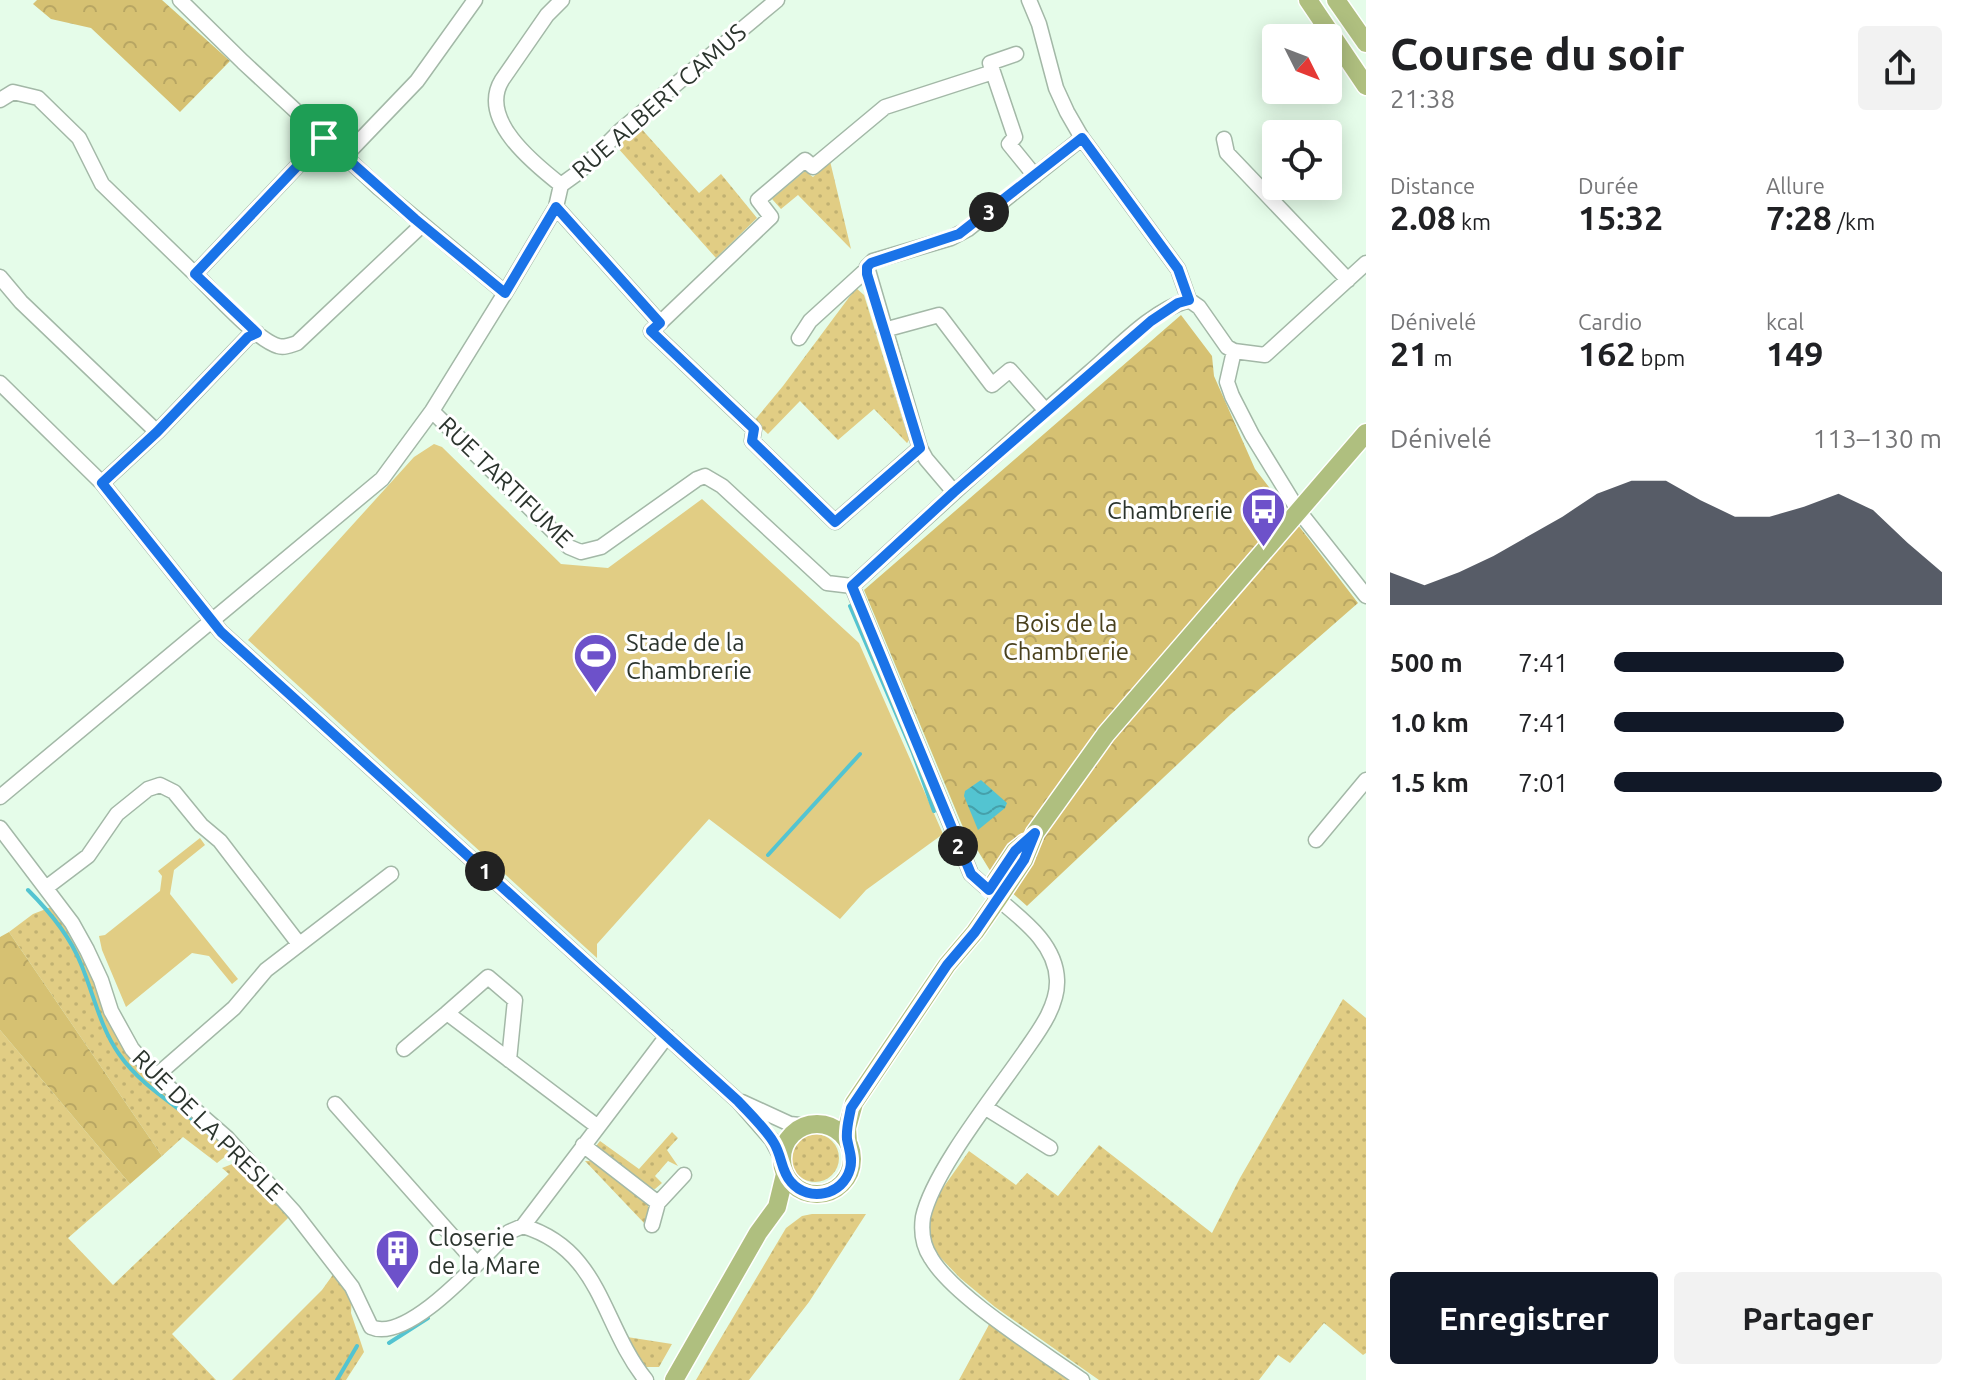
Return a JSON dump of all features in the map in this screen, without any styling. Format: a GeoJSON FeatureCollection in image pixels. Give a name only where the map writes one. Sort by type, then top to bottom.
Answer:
{"type":"FeatureCollection","features":[{"type":"Feature","properties":{"kind":"main road"},"geometry":{"type":"LineString","coordinates":[[1308,0],[1366,86]]}},
{"type":"Feature","properties":{"kind":"main road"},"geometry":{"type":"LineString","coordinates":[[1336,0],[1366,43]]}},
{"type":"Feature","properties":{"kind":"main road"},"geometry":{"type":"LineString","coordinates":[[784,1166],[794,1185],[803,1191],[825,1193],[844,1182],[851,1164],[847,1128],[851,1108],[947,965],[975,932],[994,895],[1024,860],[1035,833],[1106,734],[1366,433]]}},
{"type":"Feature","properties":{"kind":"main road"},"geometry":{"type":"LineString","coordinates":[[777,1207],[790,1138],[851,1108]]}},
{"type":"Feature","properties":{"kind":"main road"},"geometry":{"type":"LineString","coordinates":[[816,1126],[840,1133],[848,1142]]}},
{"type":"Feature","properties":{"kind":"main road"},"geometry":{"type":"LineString","coordinates":[[671,1380],[758,1233],[777,1207],[803,1191]]}},
{"type":"Feature","properties":{"kind":"street"},"geometry":{"type":"LineString","coordinates":[[345,156],[417,81],[475,0]]}},
{"type":"Feature","properties":{"kind":"street"},"geometry":{"type":"LineString","coordinates":[[561,185],[538,166],[503,126],[494,102],[502,80],[547,15],[562,0]]}},
{"type":"Feature","properties":{"kind":"street","name":"RUE ALBERT CAMUS"},"geometry":{"type":"LineString","coordinates":[[0,797],[382,479],[432,411],[505,293],[556,207],[561,185],[579,172],[621,130],[777,0]]}},
{"type":"Feature","properties":{"kind":"street"},"geometry":{"type":"LineString","coordinates":[[1029,0],[1039,24],[1056,88],[1082,138],[1178,269],[1189,300],[1199,307],[1221,340],[1234,351],[1265,355],[1366,263]]}},
{"type":"Feature","properties":{"kind":"street"},"geometry":{"type":"LineString","coordinates":[[187,2],[324,138],[505,293]]}},
{"type":"Feature","properties":{"kind":"street"},"geometry":{"type":"LineString","coordinates":[[1016,54],[990,63],[1015,137],[1009,144],[1035,176]]}},
{"type":"Feature","properties":{"kind":"street"},"geometry":{"type":"LineString","coordinates":[[920,448],[835,522],[752,441],[754,429],[651,331],[771,217],[758,200],[805,160],[813,167],[885,107],[993,72]]}},
{"type":"Feature","properties":{"kind":"street"},"geometry":{"type":"LineString","coordinates":[[0,100],[13,92],[38,98],[79,138],[102,184],[257,333],[281,347],[297,343],[422,225]]}},
{"type":"Feature","properties":{"kind":"street"},"geometry":{"type":"LineString","coordinates":[[195,274],[324,138]]}},
{"type":"Feature","properties":{"kind":"street"},"geometry":{"type":"LineString","coordinates":[[799,338],[810,321],[873,261],[959,234],[1082,138]]}},
{"type":"Feature","properties":{"kind":"street"},"geometry":{"type":"LineString","coordinates":[[1224,139],[1227,153],[1348,280]]}},
{"type":"Feature","properties":{"kind":"street"},"geometry":{"type":"LineString","coordinates":[[556,207],[660,323]]}},
{"type":"Feature","properties":{"kind":"street"},"geometry":{"type":"LineString","coordinates":[[866,270],[920,448],[954,492]]}},
{"type":"Feature","properties":{"kind":"street"},"geometry":{"type":"LineString","coordinates":[[0,277],[21,302],[157,432]]}},
{"type":"Feature","properties":{"kind":"street"},"geometry":{"type":"LineString","coordinates":[[1082,1380],[962,1291],[939,1269],[922,1236],[922,1221],[931,1193],[1038,1032],[1052,1007],[1057,985],[1054,964],[1041,938],[971,874],[852,586],[954,492],[1151,321],[1178,303],[1189,300]]}},
{"type":"Feature","properties":{"kind":"street"},"geometry":{"type":"LineString","coordinates":[[884,330],[939,315],[992,385],[1010,370],[1046,411]]}},
{"type":"Feature","properties":{"kind":"street"},"geometry":{"type":"LineString","coordinates":[[102,483],[157,432],[248,337],[257,333]]}},
{"type":"Feature","properties":{"kind":"street"},"geometry":{"type":"LineString","coordinates":[[1234,351],[1227,382],[1232,396],[1276,477],[1298,510],[1366,596]]}},
{"type":"Feature","properties":{"kind":"street"},"geometry":{"type":"LineString","coordinates":[[0,383],[102,483],[221,632],[255,663],[738,1101],[767,1123],[816,1126]]}},
{"type":"Feature","properties":{"kind":"street","name":"RUE TARTIFUME"},"geometry":{"type":"LineString","coordinates":[[432,411],[569,547],[581,552],[601,547],[705,476],[722,486],[827,583],[852,586]]}},
{"type":"Feature","properties":{"kind":"street"},"geometry":{"type":"LineString","coordinates":[[1316,840],[1366,780]]}},
{"type":"Feature","properties":{"kind":"street"},"geometry":{"type":"LineString","coordinates":[[47,887],[88,856],[117,814],[148,789],[160,785],[174,792],[201,825],[220,841],[299,944]]}},
{"type":"Feature","properties":{"kind":"street","name":"RUE DE LA PRESLE"},"geometry":{"type":"LineString","coordinates":[[0,828],[47,887],[87,950],[121,1033],[132,1049],[156,1076],[227,1138],[294,1212],[352,1287],[371,1327],[387,1329],[411,1320],[440,1298],[509,1232],[523,1226],[667,1036]]}},
{"type":"Feature","properties":{"kind":"street"},"geometry":{"type":"LineString","coordinates":[[156,1076],[234,1008],[266,970],[391,874]]}},
{"type":"Feature","properties":{"kind":"street"},"geometry":{"type":"LineString","coordinates":[[404,1049],[488,977],[515,1000],[509,1060]]}},
{"type":"Feature","properties":{"kind":"street"},"geometry":{"type":"LineString","coordinates":[[447,1013],[598,1127]]}},
{"type":"Feature","properties":{"kind":"street"},"geometry":{"type":"LineString","coordinates":[[335,1104],[476,1263]]}},
{"type":"Feature","properties":{"kind":"street"},"geometry":{"type":"LineString","coordinates":[[986,1108],[1050,1148]]}},
{"type":"Feature","properties":{"kind":"street"},"geometry":{"type":"LineString","coordinates":[[767,1123],[784,1166]]}},
{"type":"Feature","properties":{"kind":"street"},"geometry":{"type":"LineString","coordinates":[[583,1145],[658,1203]]}},
{"type":"Feature","properties":{"kind":"street"},"geometry":{"type":"LineString","coordinates":[[652,1225],[658,1203],[684,1175]]}},
{"type":"Feature","properties":{"kind":"street"},"geometry":{"type":"LineString","coordinates":[[523,1226],[556,1241],[583,1265],[626,1352],[646,1380]]}},
{"type":"Feature","properties":{"kind":"shaded area"},"geometry":{"type":"Polygon","coordinates":[[[638,125],[699,193],[721,174],[757,218],[716,258],[617,147],[638,125]]]}},
{"type":"Feature","properties":{"kind":"shaded area"},"geometry":{"type":"Polygon","coordinates":[[[830,161],[851,249],[798,195],[781,209],[772,199],[805,171],[813,177],[830,161]]]}},
{"type":"Feature","properties":{"kind":"shaded area"},"geometry":{"type":"Polygon","coordinates":[[[856,288],[864,295],[909,440],[907,443],[874,409],[838,440],[800,401],[768,434],[754,421],[856,288]]]}},
{"type":"Feature","properties":{"kind":"shaded area","name":"Stade de la Chambrerie"},"geometry":{"type":"Polygon","coordinates":[[[434,444],[442,447],[561,564],[608,568],[702,499],[859,643],[943,834],[866,890],[840,919],[709,819],[597,944],[597,958],[248,640],[414,457],[434,444]]]}},
{"type":"Feature","properties":{"kind":"shaded area"},"geometry":{"type":"Polygon","coordinates":[[[200,838],[205,845],[174,870],[170,894],[238,979],[232,984],[209,956],[192,953],[126,1007],[99,936],[105,935],[160,891],[162,876],[158,871],[200,838]]]}},
{"type":"Feature","properties":{"kind":"shaded area"},"geometry":{"type":"Polygon","coordinates":[[[59,904],[121,1033],[236,1148],[217,1163],[183,1137],[162,1156],[9,932],[33,914],[59,904]]]}},
{"type":"Feature","properties":{"kind":"shaded area"},"geometry":{"type":"Polygon","coordinates":[[[1343,999],[1366,1018],[1366,1353],[1363,1355],[1324,1323],[1290,1363],[1278,1355],[1259,1380],[1099,1380],[995,1307],[938,1255],[928,1235],[929,1214],[938,1195],[969,1151],[1016,1185],[1027,1173],[1058,1196],[1099,1145],[1212,1233],[1240,1178],[1343,999]]]}},
{"type":"Feature","properties":{"kind":"shaded area"},"geometry":{"type":"Polygon","coordinates":[[[0,1030],[130,1184],[68,1238],[113,1285],[229,1174],[222,1168],[245,1159],[294,1212],[172,1334],[216,1380],[0,1380],[0,1030]]]}},
{"type":"Feature","properties":{"kind":"shaded area"},"geometry":{"type":"Polygon","coordinates":[[[672,1132],[678,1138],[667,1150],[678,1166],[668,1161],[655,1176],[662,1183],[655,1189],[648,1188],[596,1146],[600,1141],[639,1169],[672,1132]]]}},
{"type":"Feature","properties":{"kind":"shaded area"},"geometry":{"type":"Polygon","coordinates":[[[815,1134],[832,1141],[839,1158],[832,1175],[815,1182],[798,1175],[791,1158],[798,1141],[815,1134]]]}},
{"type":"Feature","properties":{"kind":"shaded area"},"geometry":{"type":"Polygon","coordinates":[[[585,1161],[591,1161],[648,1205],[649,1213],[644,1223],[585,1161]]]}},
{"type":"Feature","properties":{"kind":"shaded area"},"geometry":{"type":"Polygon","coordinates":[[[866,1214],[809,1302],[749,1380],[696,1380],[786,1228],[802,1216],[866,1214]]]}},
{"type":"Feature","properties":{"kind":"shaded area"},"geometry":{"type":"Polygon","coordinates":[[[337,1269],[352,1294],[351,1313],[364,1352],[346,1380],[232,1380],[322,1290],[337,1269]]]}},
{"type":"Feature","properties":{"kind":"shaded area"},"geometry":{"type":"Polygon","coordinates":[[[991,1321],[1074,1380],[959,1380],[991,1321]]]}},
{"type":"Feature","properties":{"kind":"shaded area"},"geometry":{"type":"Polygon","coordinates":[[[627,1337],[672,1344],[659,1367],[641,1367],[627,1337]]]}},
{"type":"Feature","properties":{"kind":"green space"},"geometry":{"type":"Polygon","coordinates":[[[37,0],[162,0],[230,61],[180,112],[91,28],[51,19],[33,4],[37,0]]]}},
{"type":"Feature","properties":{"kind":"green space","name":"Bois de la Chambrerie"},"geometry":{"type":"Polygon","coordinates":[[[1181,315],[1212,356],[1214,376],[1255,469],[1358,603],[1231,714],[1027,906],[994,877],[962,825],[864,590],[1181,315]]]}},
{"type":"Feature","properties":{"kind":"green space"},"geometry":{"type":"Polygon","coordinates":[[[9,932],[162,1156],[130,1184],[0,1030],[0,937],[9,932]]]}},
{"type":"Feature","properties":{"kind":"water"},"geometry":{"type":"Polygon","coordinates":[[[981,780],[1007,803],[978,830],[964,796],[965,791],[981,780]]]}},
{"type":"Feature","properties":{"kind":"waterway"},"geometry":{"type":"LineString","coordinates":[[850,606],[913,753],[934,811]]}},
{"type":"Feature","properties":{"kind":"waterway"},"geometry":{"type":"LineString","coordinates":[[768,855],[860,754]]}},
{"type":"Feature","properties":{"kind":"waterway"},"geometry":{"type":"LineString","coordinates":[[28,890],[51,915],[71,944],[102,1022],[119,1054],[151,1088],[211,1135]]}},
{"type":"Feature","properties":{"kind":"waterway"},"geometry":{"type":"LineString","coordinates":[[389,1343],[428,1318]]}},
{"type":"Feature","properties":{"kind":"waterway"},"geometry":{"type":"LineString","coordinates":[[337,1380],[357,1346]]}},
{"type":"Feature","properties":{"kind":"place","name":"Chambrerie"},"geometry":{"type":"Point","coordinates":[1264,549]}},
{"type":"Feature","properties":{"kind":"place","name":"Stade de la Chambrerie"},"geometry":{"type":"Point","coordinates":[595,695]}},
{"type":"Feature","properties":{"kind":"place","name":"Closerie de la Mare"},"geometry":{"type":"Point","coordinates":[397,1290]}},
{"type":"Feature","properties":{"kind":"route"},"geometry":{"type":"LineString","coordinates":[[324,138],[505,293],[556,207],[660,323],[651,331],[754,429],[752,441],[835,522],[920,448],[867,274],[867,267],[873,261],[959,234],[1082,138],[1178,269],[1189,300],[1178,303],[1151,321],[954,492],[852,586],[971,874],[989,890],[1015,851],[1035,833],[1024,860],[975,932],[947,965],[851,1108],[847,1128],[851,1164],[844,1182],[835,1189],[814,1194],[794,1185],[785,1174],[782,1159],[772,1140],[738,1101],[221,632],[102,483],[157,432],[248,337],[257,333],[195,274],[324,138]]}}]}
